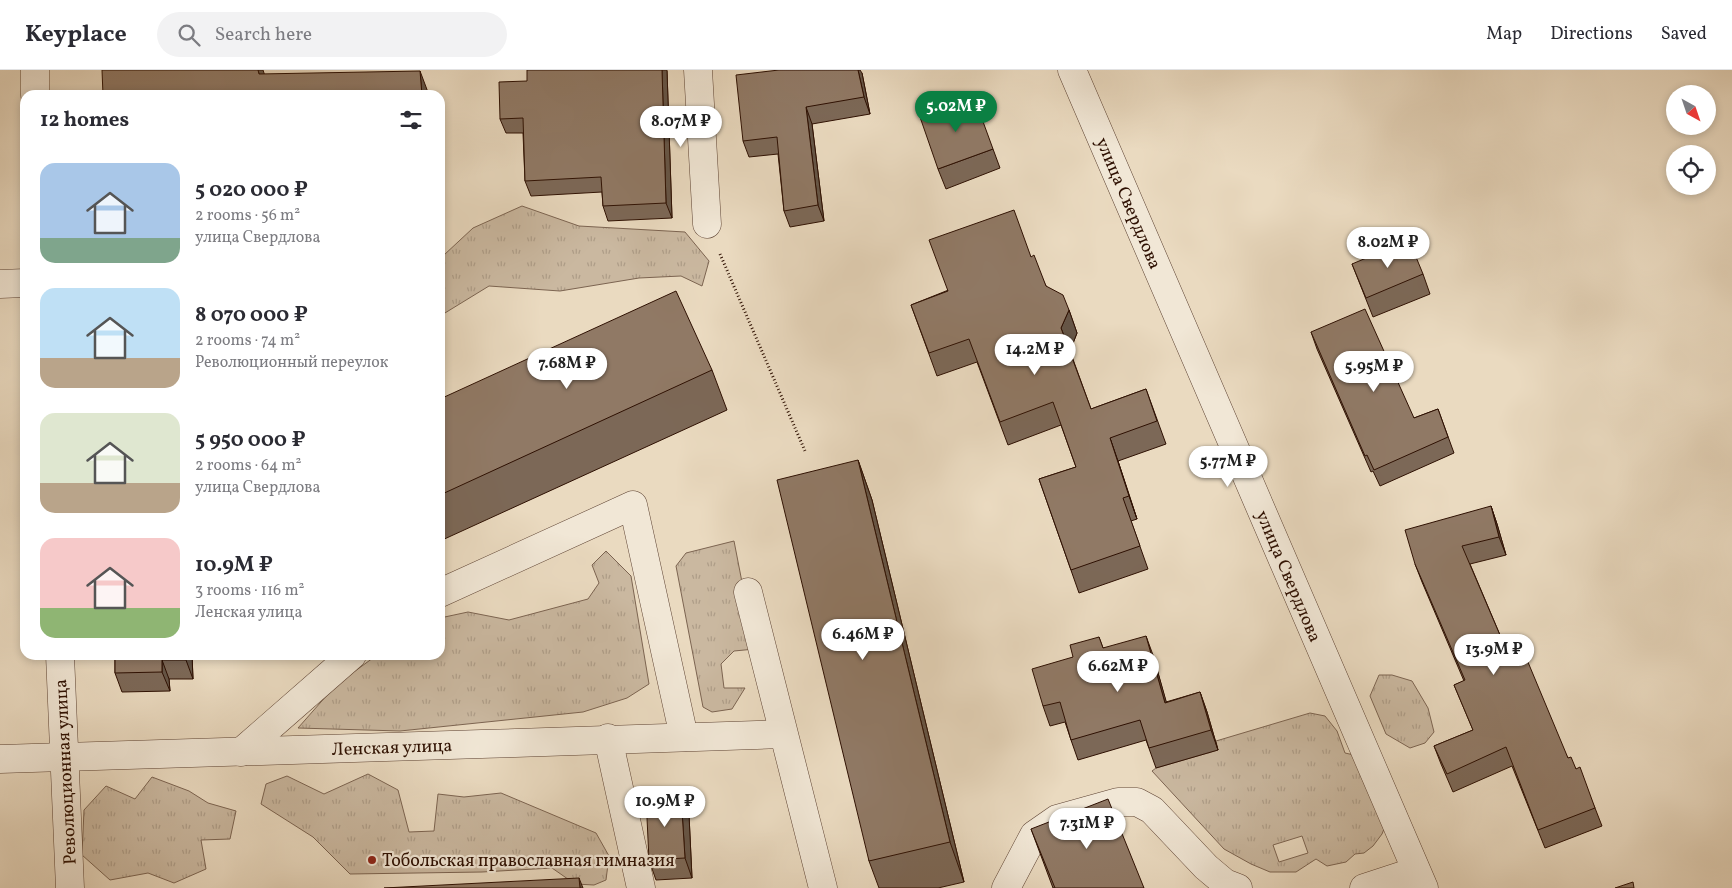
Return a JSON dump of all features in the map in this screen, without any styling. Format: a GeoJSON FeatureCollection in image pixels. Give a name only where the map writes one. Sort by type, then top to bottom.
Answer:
{"type":"FeatureCollection","features":[{"type":"Feature","properties":{"kind":"street"},"geometry":{"type":"LineString","coordinates":[[34,70],[35,90]]}},
{"type":"Feature","properties":{"kind":"street"},"geometry":{"type":"LineString","coordinates":[[698,70],[707,224]]}},
{"type":"Feature","properties":{"kind":"street","name":"улица Свердлова"},"geometry":{"type":"LineString","coordinates":[[1072,70],[1420,879]]}},
{"type":"Feature","properties":{"kind":"street"},"geometry":{"type":"LineString","coordinates":[[0,284],[20,283]]}},
{"type":"Feature","properties":{"kind":"street"},"geometry":{"type":"LineString","coordinates":[[445,591],[633,505],[684,737]]}},
{"type":"Feature","properties":{"kind":"street"},"geometry":{"type":"LineString","coordinates":[[748,592],[824,888]]}},
{"type":"Feature","properties":{"kind":"street","name":"Революционная улица"},"geometry":{"type":"LineString","coordinates":[[60,660],[70,888]]}},
{"type":"Feature","properties":{"kind":"street"},"geometry":{"type":"LineString","coordinates":[[242,752],[346,660]]}},
{"type":"Feature","properties":{"kind":"street","name":"Ленская улица"},"geometry":{"type":"LineString","coordinates":[[0,759],[608,738],[783,734]]}},
{"type":"Feature","properties":{"kind":"street"},"geometry":{"type":"LineString","coordinates":[[608,738],[641,888]]}},
{"type":"Feature","properties":{"kind":"street"},"geometry":{"type":"LineString","coordinates":[[1006,888],[1034,835],[1057,819],[1118,802],[1137,802],[1152,810],[1206,867],[1225,882],[1238,888]]}},
{"type":"Feature","properties":{"kind":"street"},"geometry":{"type":"LineString","coordinates":[[1364,888],[1420,879]]}},
{"type":"Feature","properties":{"kind":"path"},"geometry":{"type":"LineString","coordinates":[[707,224],[805,451]]}},
{"type":"Feature","properties":{"kind":"green space"},"geometry":{"type":"Polygon","coordinates":[[[522,206],[579,226],[685,232],[709,261],[702,286],[681,276],[639,278],[560,291],[489,286],[445,313],[445,254],[473,228],[522,206]]]}},
{"type":"Feature","properties":{"kind":"green space"},"geometry":{"type":"Polygon","coordinates":[[[734,541],[755,649],[734,651],[721,664],[724,688],[745,688],[732,709],[712,712],[703,707],[676,566],[686,553],[734,541]]]}},
{"type":"Feature","properties":{"kind":"green space"},"geometry":{"type":"Polygon","coordinates":[[[606,551],[631,576],[649,684],[627,698],[583,712],[400,731],[298,728],[336,685],[370,660],[445,660],[445,617],[468,612],[509,620],[588,599],[599,583],[592,565],[606,551]]]}},
{"type":"Feature","properties":{"kind":"green space"},"geometry":{"type":"Polygon","coordinates":[[[1379,675],[1392,675],[1412,681],[1428,708],[1434,732],[1425,743],[1410,748],[1386,734],[1370,696],[1379,675]]]}},
{"type":"Feature","properties":{"kind":"green space"},"geometry":{"type":"Polygon","coordinates":[[[1310,713],[1325,716],[1337,731],[1345,753],[1354,755],[1388,819],[1382,834],[1373,846],[1364,853],[1355,854],[1346,862],[1327,866],[1316,859],[1296,872],[1270,872],[1224,849],[1152,771],[1156,768],[1218,750],[1216,741],[1310,713]],[[1302,836],[1273,845],[1279,862],[1308,853],[1302,836]]]}},
{"type":"Feature","properties":{"kind":"green space"},"geometry":{"type":"Polygon","coordinates":[[[368,774],[398,790],[409,832],[434,831],[438,794],[464,797],[501,793],[596,833],[609,856],[606,880],[594,885],[575,884],[552,868],[482,872],[350,874],[313,837],[261,804],[266,784],[287,776],[324,794],[368,774]]]}},
{"type":"Feature","properties":{"kind":"green space"},"geometry":{"type":"Polygon","coordinates":[[[152,777],[189,791],[208,803],[236,811],[230,839],[201,840],[206,869],[174,883],[148,873],[110,880],[82,855],[84,810],[106,786],[135,799],[152,777]]]}},
{"type":"Feature","properties":{"kind":"building"},"geometry":{"type":"Polygon","coordinates":[[[102,70],[258,70],[259,74],[420,71],[422,90],[103,90],[102,70]]]}},
{"type":"Feature","properties":{"kind":"building"},"geometry":{"type":"Polygon","coordinates":[[[527,70],[662,70],[666,203],[603,206],[601,177],[525,181],[523,118],[500,119],[499,82],[527,81],[527,70]]]}},
{"type":"Feature","properties":{"kind":"building"},"geometry":{"type":"Polygon","coordinates":[[[779,70],[858,70],[864,97],[806,107],[818,205],[784,211],[777,137],[743,141],[736,75],[779,70]]]}},
{"type":"Feature","properties":{"kind":"building"},"geometry":{"type":"Polygon","coordinates":[[[974,97],[993,149],[938,169],[920,117],[974,97]]]}},
{"type":"Feature","properties":{"kind":"building"},"geometry":{"type":"Polygon","coordinates":[[[1014,210],[1031,257],[1034,255],[1046,286],[1063,295],[1069,310],[1061,328],[1091,409],[1146,389],[1157,421],[1110,438],[1129,496],[1123,498],[1140,546],[1071,570],[1039,479],[1076,467],[1053,402],[1000,422],[969,339],[929,353],[911,305],[948,291],[929,240],[1014,210]]]}},
{"type":"Feature","properties":{"kind":"building"},"geometry":{"type":"Polygon","coordinates":[[[1409,240],[1423,274],[1366,298],[1352,264],[1409,240]]]}},
{"type":"Feature","properties":{"kind":"building"},"geometry":{"type":"Polygon","coordinates":[[[676,291],[712,370],[445,493],[445,397],[676,291]]]}},
{"type":"Feature","properties":{"kind":"building"},"geometry":{"type":"Polygon","coordinates":[[[1365,309],[1414,418],[1438,409],[1448,437],[1374,470],[1367,455],[1365,456],[1311,332],[1365,309]]]}},
{"type":"Feature","properties":{"kind":"building"},"geometry":{"type":"Polygon","coordinates":[[[858,460],[950,842],[869,861],[777,480],[858,460]]]}},
{"type":"Feature","properties":{"kind":"building"},"geometry":{"type":"Polygon","coordinates":[[[1491,506],[1499,537],[1462,546],[1511,661],[1525,655],[1568,758],[1571,757],[1576,769],[1580,767],[1595,808],[1538,830],[1506,747],[1447,774],[1434,746],[1473,730],[1454,685],[1465,680],[1415,564],[1405,530],[1491,506]]]}},
{"type":"Feature","properties":{"kind":"building"},"geometry":{"type":"Polygon","coordinates":[[[1146,636],[1165,703],[1200,692],[1211,730],[1149,748],[1140,720],[1071,740],[1060,702],[1043,706],[1032,669],[1073,657],[1070,645],[1099,637],[1103,648],[1146,636]]]}},
{"type":"Feature","properties":{"kind":"building"},"geometry":{"type":"Polygon","coordinates":[[[115,660],[162,660],[162,672],[115,673],[115,660]]]}},
{"type":"Feature","properties":{"kind":"building"},"geometry":{"type":"Polygon","coordinates":[[[681,795],[685,858],[649,860],[646,797],[681,795]]]}},
{"type":"Feature","properties":{"kind":"building"},"geometry":{"type":"Polygon","coordinates":[[[1108,799],[1144,888],[1055,888],[1031,829],[1108,799]]]}},
{"type":"Feature","properties":{"kind":"building"},"geometry":{"type":"Polygon","coordinates":[[[579,878],[580,888],[384,888],[579,878]]]}},
{"type":"Feature","properties":{"kind":"building"},"geometry":{"type":"Polygon","coordinates":[[[1633,882],[1634,888],[1615,888],[1633,882]]]}},
{"type":"Feature","properties":{"kind":"place","name":"Тобольская православная гимназия"},"geometry":{"type":"Point","coordinates":[372,860]}}]}
